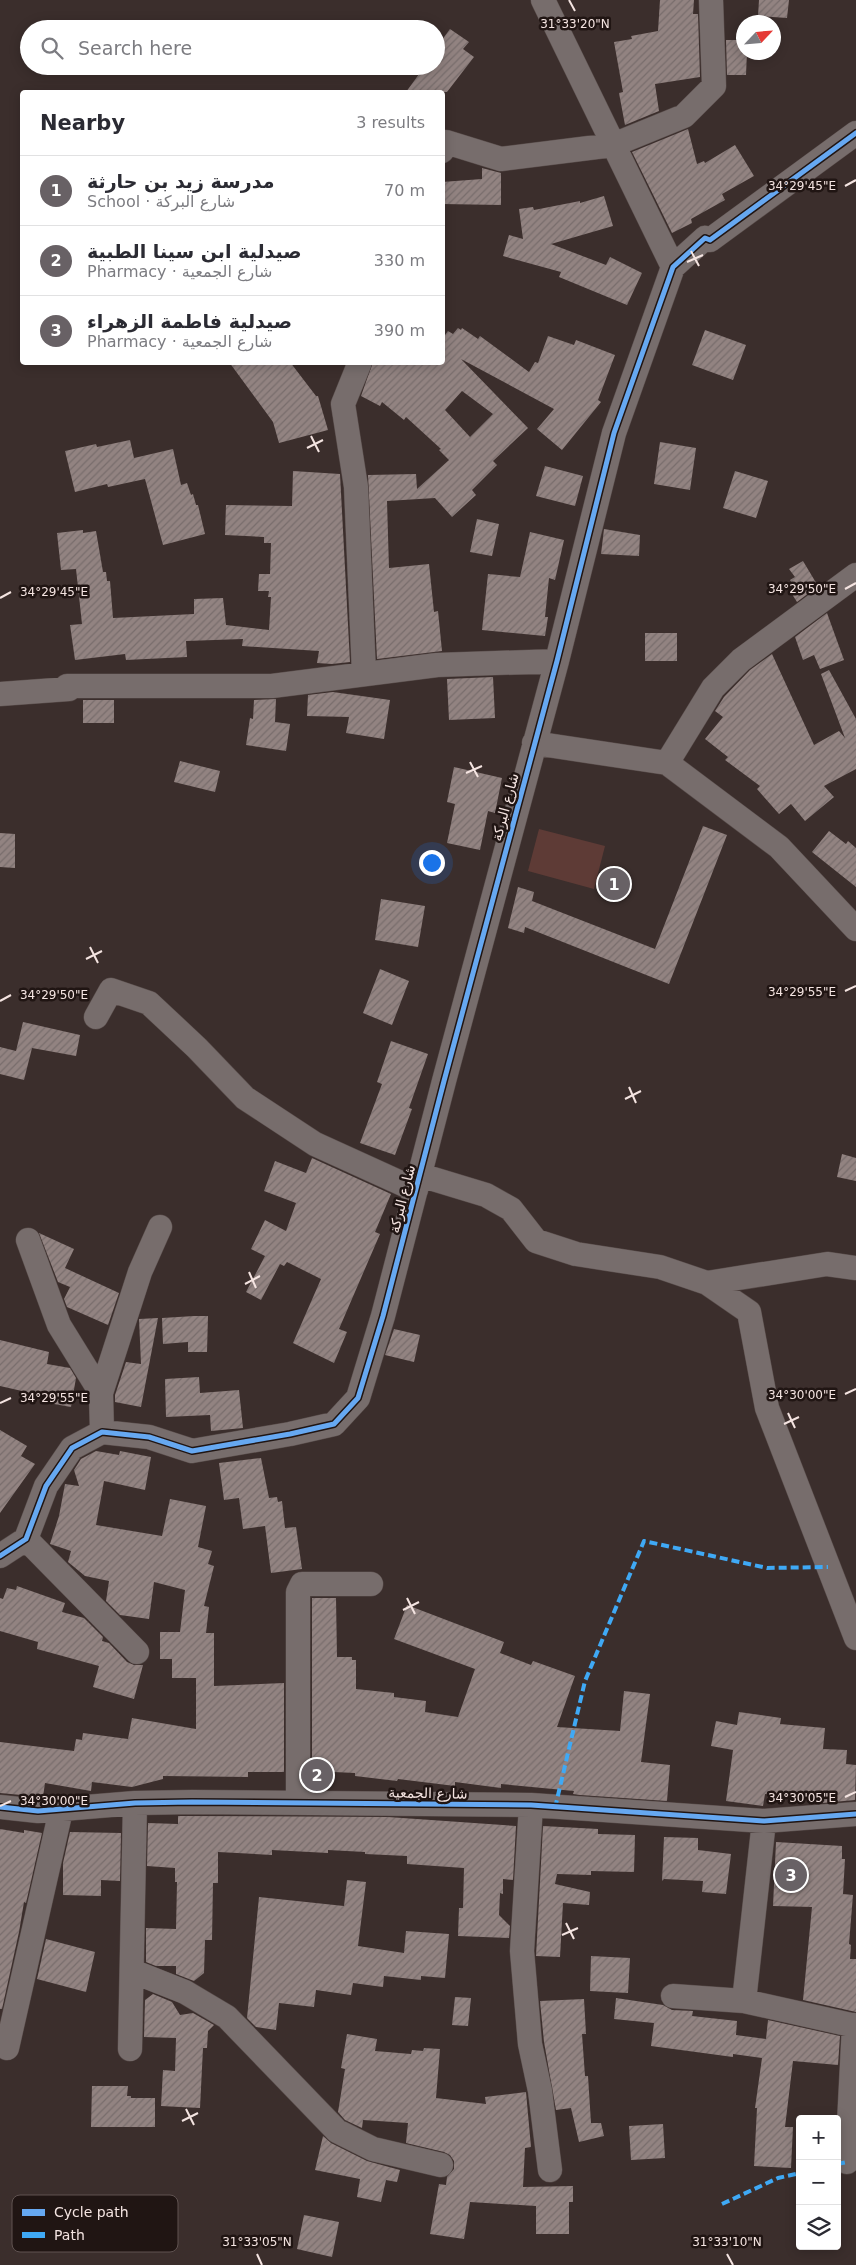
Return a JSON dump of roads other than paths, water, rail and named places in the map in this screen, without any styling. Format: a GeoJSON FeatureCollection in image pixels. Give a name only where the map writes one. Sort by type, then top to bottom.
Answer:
{"type":"FeatureCollection","features":[{"type":"Feature","properties":{"kind":"street"},"geometry":{"type":"LineString","coordinates":[[542,0],[674,267],[705,238],[710,240],[856,133]]}},
{"type":"Feature","properties":{"kind":"street"},"geometry":{"type":"LineString","coordinates":[[445,144],[446,142],[502,159],[613,145],[684,116],[714,86],[711,0]]}},
{"type":"Feature","properties":{"kind":"street","name":"شارع البركة"},"geometry":{"type":"LineString","coordinates":[[102,1432],[149,1437],[192,1451],[290,1434],[334,1424],[358,1398],[384,1316],[557,661],[614,434],[674,267]]}},
{"type":"Feature","properties":{"kind":"street"},"geometry":{"type":"LineString","coordinates":[[359,365],[343,404],[356,487],[364,674]]}},
{"type":"Feature","properties":{"kind":"street"},"geometry":{"type":"LineString","coordinates":[[667,763],[713,688],[741,660],[856,575]]}},
{"type":"Feature","properties":{"kind":"street"},"geometry":{"type":"LineString","coordinates":[[0,694],[69,689],[67,686],[272,686],[437,665],[557,661]]}},
{"type":"Feature","properties":{"kind":"street"},"geometry":{"type":"LineString","coordinates":[[534,743],[667,763],[780,847],[856,929]]}},
{"type":"Feature","properties":{"kind":"street"},"geometry":{"type":"LineString","coordinates":[[96,1017],[111,990],[149,1003],[197,1048],[245,1098],[315,1144],[418,1182],[486,1195],[511,1209],[536,1242],[576,1254],[660,1267],[707,1283],[749,1312],[767,1408],[856,1638]]}},
{"type":"Feature","properties":{"kind":"street"},"geometry":{"type":"LineString","coordinates":[[0,1556],[29,1531],[46,1486],[72,1448],[102,1432],[102,1393],[140,1272],[160,1227]]}},
{"type":"Feature","properties":{"kind":"street"},"geometry":{"type":"LineString","coordinates":[[28,1240],[59,1325],[102,1393]]}},
{"type":"Feature","properties":{"kind":"street"},"geometry":{"type":"LineString","coordinates":[[707,1283],[827,1264],[856,1268]]}},
{"type":"Feature","properties":{"kind":"street"},"geometry":{"type":"LineString","coordinates":[[29,1531],[137,1652]]}},
{"type":"Feature","properties":{"kind":"street"},"geometry":{"type":"LineString","coordinates":[[298,1803],[298,1592],[302,1584],[372,1584]]}},
{"type":"Feature","properties":{"kind":"street"},"geometry":{"type":"LineString","coordinates":[[130,2048],[135,1803]]}},
{"type":"Feature","properties":{"kind":"street","name":"شارع الجمعية"},"geometry":{"type":"LineString","coordinates":[[0,1807],[38,1811],[135,1803],[531,1805],[764,1821],[856,1814]]}},
{"type":"Feature","properties":{"kind":"street"},"geometry":{"type":"LineString","coordinates":[[531,1805],[522,1951],[530,2044],[540,2091],[550,2170]]}},
{"type":"Feature","properties":{"kind":"street"},"geometry":{"type":"LineString","coordinates":[[7,2048],[61,1810]]}},
{"type":"Feature","properties":{"kind":"street"},"geometry":{"type":"LineString","coordinates":[[744,2001],[764,1821]]}},
{"type":"Feature","properties":{"kind":"street"},"geometry":{"type":"LineString","coordinates":[[132,1971],[186,1992],[227,2017],[337,2131],[373,2149],[442,2165]]}},
{"type":"Feature","properties":{"kind":"street"},"geometry":{"type":"LineString","coordinates":[[673,1996],[744,2001],[855,2026],[847,2162]]}},
{"type":"Feature","properties":{"kind":"place","name":"مدرسة زيد بن حارثة"},"geometry":{"type":"Point","coordinates":[614,884]}},
{"type":"Feature","properties":{"kind":"place","name":"صيدلية ابن سينا الطبية"},"geometry":{"type":"Point","coordinates":[317,1775]}},
{"type":"Feature","properties":{"kind":"place","name":"صيدلية فاطمة الزهراء"},"geometry":{"type":"Point","coordinates":[791,1875]}}]}
